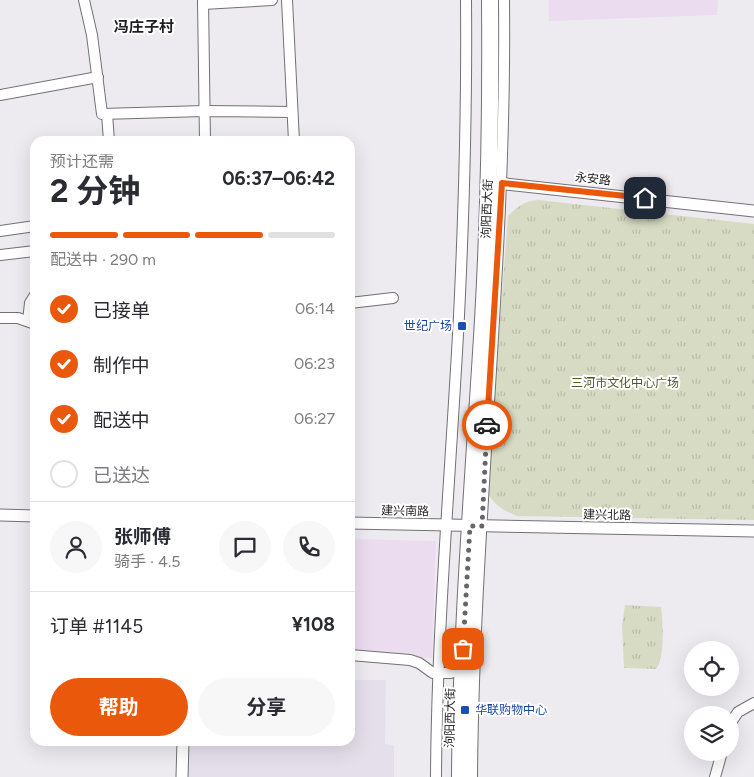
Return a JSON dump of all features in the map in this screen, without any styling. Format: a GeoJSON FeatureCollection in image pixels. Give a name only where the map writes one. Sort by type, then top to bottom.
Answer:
{"type":"FeatureCollection","features":[{"type":"Feature","properties":{"kind":"highway","name":"泃阳西大街"},"geometry":{"type":"LineString","coordinates":[[460,777],[464,526],[475,242],[480,0]]}},
{"type":"Feature","properties":{"kind":"highway","name":"泃阳西大街"},"geometry":{"type":"LineString","coordinates":[[449,777],[445,673],[464,526],[495,182],[490,0]]}},
{"type":"Feature","properties":{"kind":"street"},"geometry":{"type":"LineString","coordinates":[[84,0],[92,35],[102,114],[204,111],[292,112]]}},
{"type":"Feature","properties":{"kind":"street"},"geometry":{"type":"LineString","coordinates":[[205,136],[203,2],[272,0]]}},
{"type":"Feature","properties":{"kind":"street"},"geometry":{"type":"LineString","coordinates":[[287,0],[294,136]]}},
{"type":"Feature","properties":{"kind":"street"},"geometry":{"type":"LineString","coordinates":[[466,0],[466,102],[459,317],[464,526],[473,687],[472,777]]}},
{"type":"Feature","properties":{"kind":"street"},"geometry":{"type":"LineString","coordinates":[[495,182],[504,0]]}},
{"type":"Feature","properties":{"kind":"street"},"geometry":{"type":"LineString","coordinates":[[0,95],[98,77]]}},
{"type":"Feature","properties":{"kind":"street"},"geometry":{"type":"LineString","coordinates":[[107,114],[109,136]]}},
{"type":"Feature","properties":{"kind":"street","name":"永安路"},"geometry":{"type":"LineString","coordinates":[[495,182],[754,211]]}},
{"type":"Feature","properties":{"kind":"street"},"geometry":{"type":"LineString","coordinates":[[0,231],[30,227]]}},
{"type":"Feature","properties":{"kind":"street"},"geometry":{"type":"LineString","coordinates":[[0,255],[30,252]]}},
{"type":"Feature","properties":{"kind":"street"},"geometry":{"type":"LineString","coordinates":[[355,302],[392,298]]}},
{"type":"Feature","properties":{"kind":"street"},"geometry":{"type":"LineString","coordinates":[[0,318],[18,318],[30,323]]}},
{"type":"Feature","properties":{"kind":"street"},"geometry":{"type":"LineString","coordinates":[[0,515],[30,516]]}},
{"type":"Feature","properties":{"kind":"street","name":"建兴南路"},"geometry":{"type":"LineString","coordinates":[[355,523],[464,526]]}},
{"type":"Feature","properties":{"kind":"street","name":"建兴北路"},"geometry":{"type":"LineString","coordinates":[[464,526],[754,531]]}},
{"type":"Feature","properties":{"kind":"street"},"geometry":{"type":"LineString","coordinates":[[355,655],[410,660],[423,665],[433,673],[445,673],[436,777]]}},
{"type":"Feature","properties":{"kind":"street"},"geometry":{"type":"LineString","coordinates":[[739,711],[754,703]]}},
{"type":"Feature","properties":{"kind":"street"},"geometry":{"type":"LineString","coordinates":[[182,777],[183,746]]}},
{"type":"Feature","properties":{"kind":"street"},"geometry":{"type":"LineString","coordinates":[[715,777],[719,761]]}},
{"type":"Feature","properties":{"kind":"shaded area"},"geometry":{"type":"Polygon","coordinates":[[[549,0],[718,0],[717,15],[549,21],[549,0]]]}},
{"type":"Feature","properties":{"kind":"shaded area"},"geometry":{"type":"Polygon","coordinates":[[[355,539],[436,541],[432,658],[355,653],[355,539]]]}},
{"type":"Feature","properties":{"kind":"shaded area"},"geometry":{"type":"Polygon","coordinates":[[[355,680],[386,680],[385,744],[394,745],[394,777],[187,777],[187,746],[355,746],[355,680]]]}},
{"type":"Feature","properties":{"kind":"green space","name":"三河市文化中心广场"},"geometry":{"type":"Polygon","coordinates":[[[539,200],[754,224],[754,520],[517,516],[500,507],[490,497],[487,492],[508,216],[522,205],[539,200]]]}},
{"type":"Feature","properties":{"kind":"green space"},"geometry":{"type":"Polygon","coordinates":[[[625,605],[661,607],[662,648],[659,664],[656,669],[624,668],[622,625],[625,605]]]}},
{"type":"Feature","properties":{"kind":"way so far"},"geometry":{"type":"LineString","coordinates":[[463,649],[470,526],[482,526],[487,425]]}},
{"type":"Feature","properties":{"kind":"place","name":"世纪广场"},"geometry":{"type":"Point","coordinates":[462,326]}},
{"type":"Feature","properties":{"kind":"place","name":"华联购物中心"},"geometry":{"type":"Point","coordinates":[465,710]}},
{"type":"Feature","properties":{"kind":"district","name":"冯庄子村"},"geometry":{"type":"Point","coordinates":[144,27]}},
{"type":"Feature","properties":{"kind":"route"},"geometry":{"type":"LineString","coordinates":[[487,425],[502,183],[645,198]]}}]}
